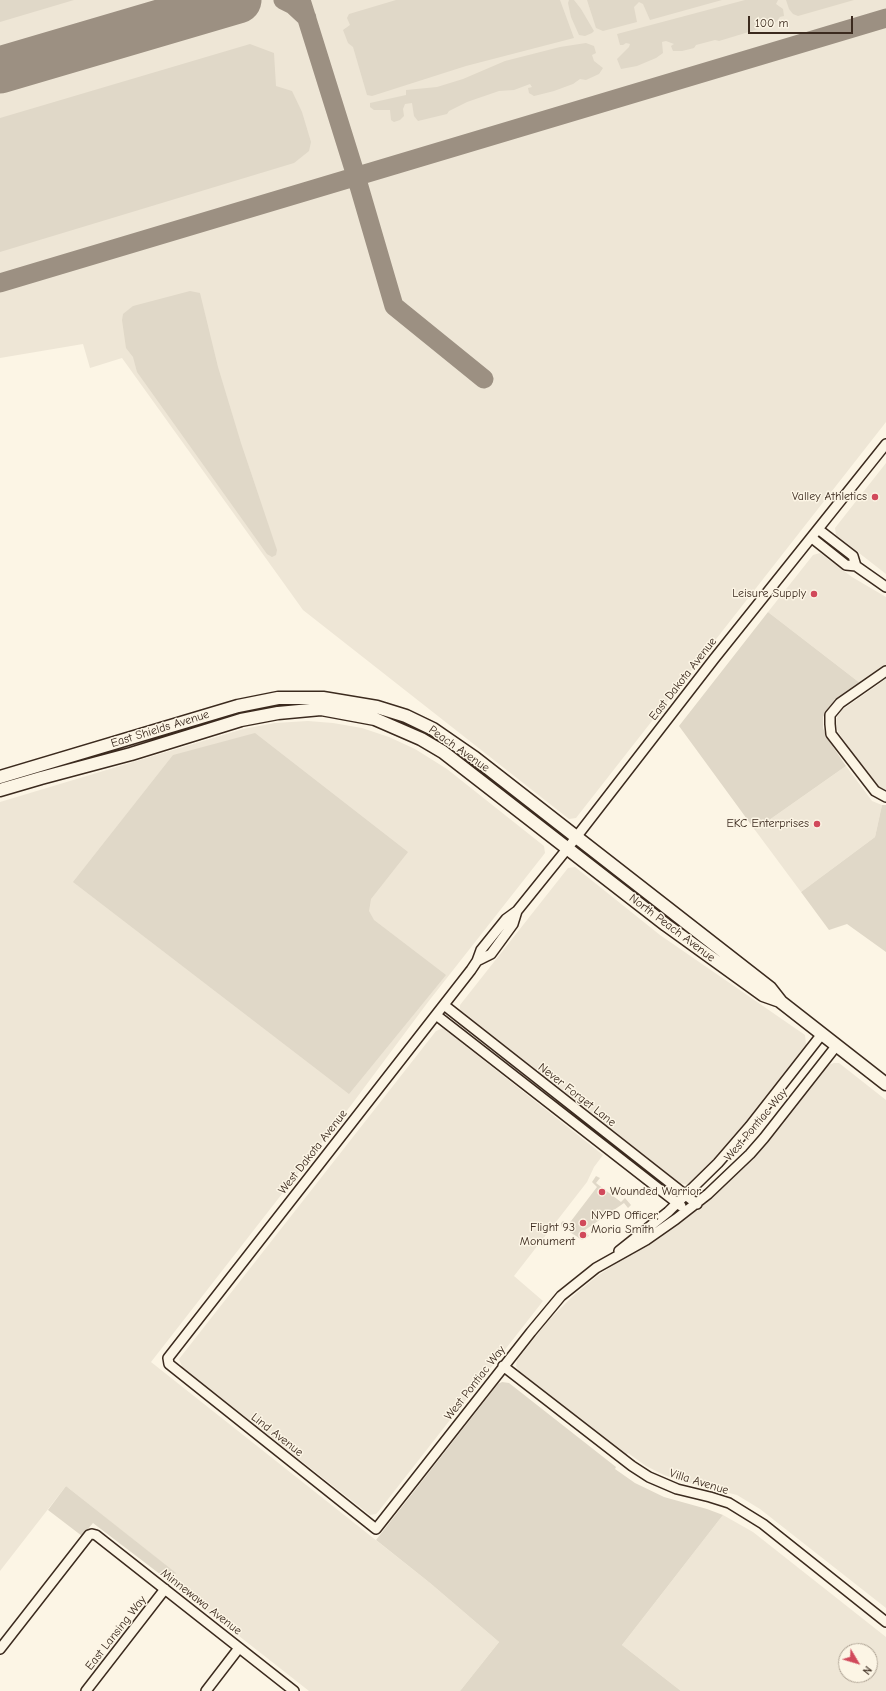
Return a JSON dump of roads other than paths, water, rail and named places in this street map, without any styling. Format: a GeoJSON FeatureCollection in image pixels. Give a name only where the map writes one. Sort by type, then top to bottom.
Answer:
{"type":"FeatureCollection","features":[{"type":"Feature","properties":{"kind":"main road","name":"East Shields Avenue"},"geometry":{"type":"LineString","coordinates":[[0,777],[238,706],[278,698],[322,704]]}},
{"type":"Feature","properties":{"kind":"main road","name":"Peach Avenue"},"geometry":{"type":"LineString","coordinates":[[322,704],[377,707],[406,716],[432,729],[475,758],[576,837]]}},
{"type":"Feature","properties":{"kind":"main road","name":"East Shields Avenue"},"geometry":{"type":"LineString","coordinates":[[0,790],[131,754],[241,720],[322,704]]}},
{"type":"Feature","properties":{"kind":"main road"},"geometry":{"type":"LineString","coordinates":[[322,704],[375,718],[421,739],[443,752],[567,849]]}},
{"type":"Feature","properties":{"kind":"main road"},"geometry":{"type":"LineString","coordinates":[[208,715],[213,729]]}},
{"type":"Feature","properties":{"kind":"main road","name":"North Peach Avenue"},"geometry":{"type":"LineString","coordinates":[[576,837],[770,988],[781,1002],[886,1084]]}},
{"type":"Feature","properties":{"kind":"main road","name":"North Peach Avenue"},"geometry":{"type":"LineString","coordinates":[[567,849],[673,930],[763,995],[781,1002]]}},
{"type":"Feature","properties":{"kind":"street","name":"East Dakota Avenue"},"geometry":{"type":"LineString","coordinates":[[576,837],[710,664],[886,444]]}},
{"type":"Feature","properties":{"kind":"street"},"geometry":{"type":"LineString","coordinates":[[818,529],[853,556],[856,566]]}},
{"type":"Feature","properties":{"kind":"street"},"geometry":{"type":"LineString","coordinates":[[812,538],[846,565],[856,566],[886,587]]}},
{"type":"Feature","properties":{"kind":"street"},"geometry":{"type":"LineString","coordinates":[[886,671],[840,703],[830,715],[830,724],[831,734],[875,791],[886,797]]}},
{"type":"Feature","properties":{"kind":"street","name":"West Dakota Avenue"},"geometry":{"type":"LineString","coordinates":[[168,1358],[477,961],[491,954],[513,924],[517,911],[576,837]]}},
{"type":"Feature","properties":{"kind":"street","name":"Never Forget Lane"},"geometry":{"type":"LineString","coordinates":[[444,1005],[697,1204]]}},
{"type":"Feature","properties":{"kind":"street","name":"Never Forget Lane"},"geometry":{"type":"LineString","coordinates":[[436,1015],[687,1211]]}},
{"type":"Feature","properties":{"kind":"street","name":"West Pontiac Way"},"geometry":{"type":"LineString","coordinates":[[376,1529],[503,1366],[561,1296],[677,1204],[718,1163],[750,1126],[822,1034]]}},
{"type":"Feature","properties":{"kind":"street","name":"West Pontiac Way"},"geometry":{"type":"LineString","coordinates":[[604,1263],[646,1240],[697,1204],[755,1148],[837,1045]]}},
{"type":"Feature","properties":{"kind":"street","name":"Lind Avenue"},"geometry":{"type":"LineString","coordinates":[[168,1358],[168,1362],[171,1367],[376,1529]]}},
{"type":"Feature","properties":{"kind":"street","name":"Villa Avenue"},"geometry":{"type":"LineString","coordinates":[[503,1366],[632,1466],[649,1477],[677,1489],[729,1503],[763,1524],[886,1622]]}},
{"type":"Feature","properties":{"kind":"street","name":"Minnewawa Avenue"},"geometry":{"type":"LineString","coordinates":[[0,1649],[92,1534],[96,1535],[294,1691]]}},
{"type":"Feature","properties":{"kind":"street","name":"East Lansing Way"},"geometry":{"type":"LineString","coordinates":[[86,1691],[165,1589]]}},
{"type":"Feature","properties":{"kind":"street"},"geometry":{"type":"LineString","coordinates":[[206,1691],[239,1648]]}},
{"type":"Feature","properties":{"kind":"place","name":"Valley Athletics"},"geometry":{"type":"Point","coordinates":[875,497]}},
{"type":"Feature","properties":{"kind":"place","name":"Leisure Supply"},"geometry":{"type":"Point","coordinates":[814,594]}},
{"type":"Feature","properties":{"kind":"place","name":"EKC Enterprises"},"geometry":{"type":"Point","coordinates":[817,824]}},
{"type":"Feature","properties":{"kind":"place","name":"Wounded Warrior"},"geometry":{"type":"Point","coordinates":[602,1192]}},
{"type":"Feature","properties":{"kind":"place","name":"NYPD Officer, Moria Smith"},"geometry":{"type":"Point","coordinates":[583,1223]}},
{"type":"Feature","properties":{"kind":"place","name":"Flight 93 Monument"},"geometry":{"type":"Point","coordinates":[583,1235]}}]}
